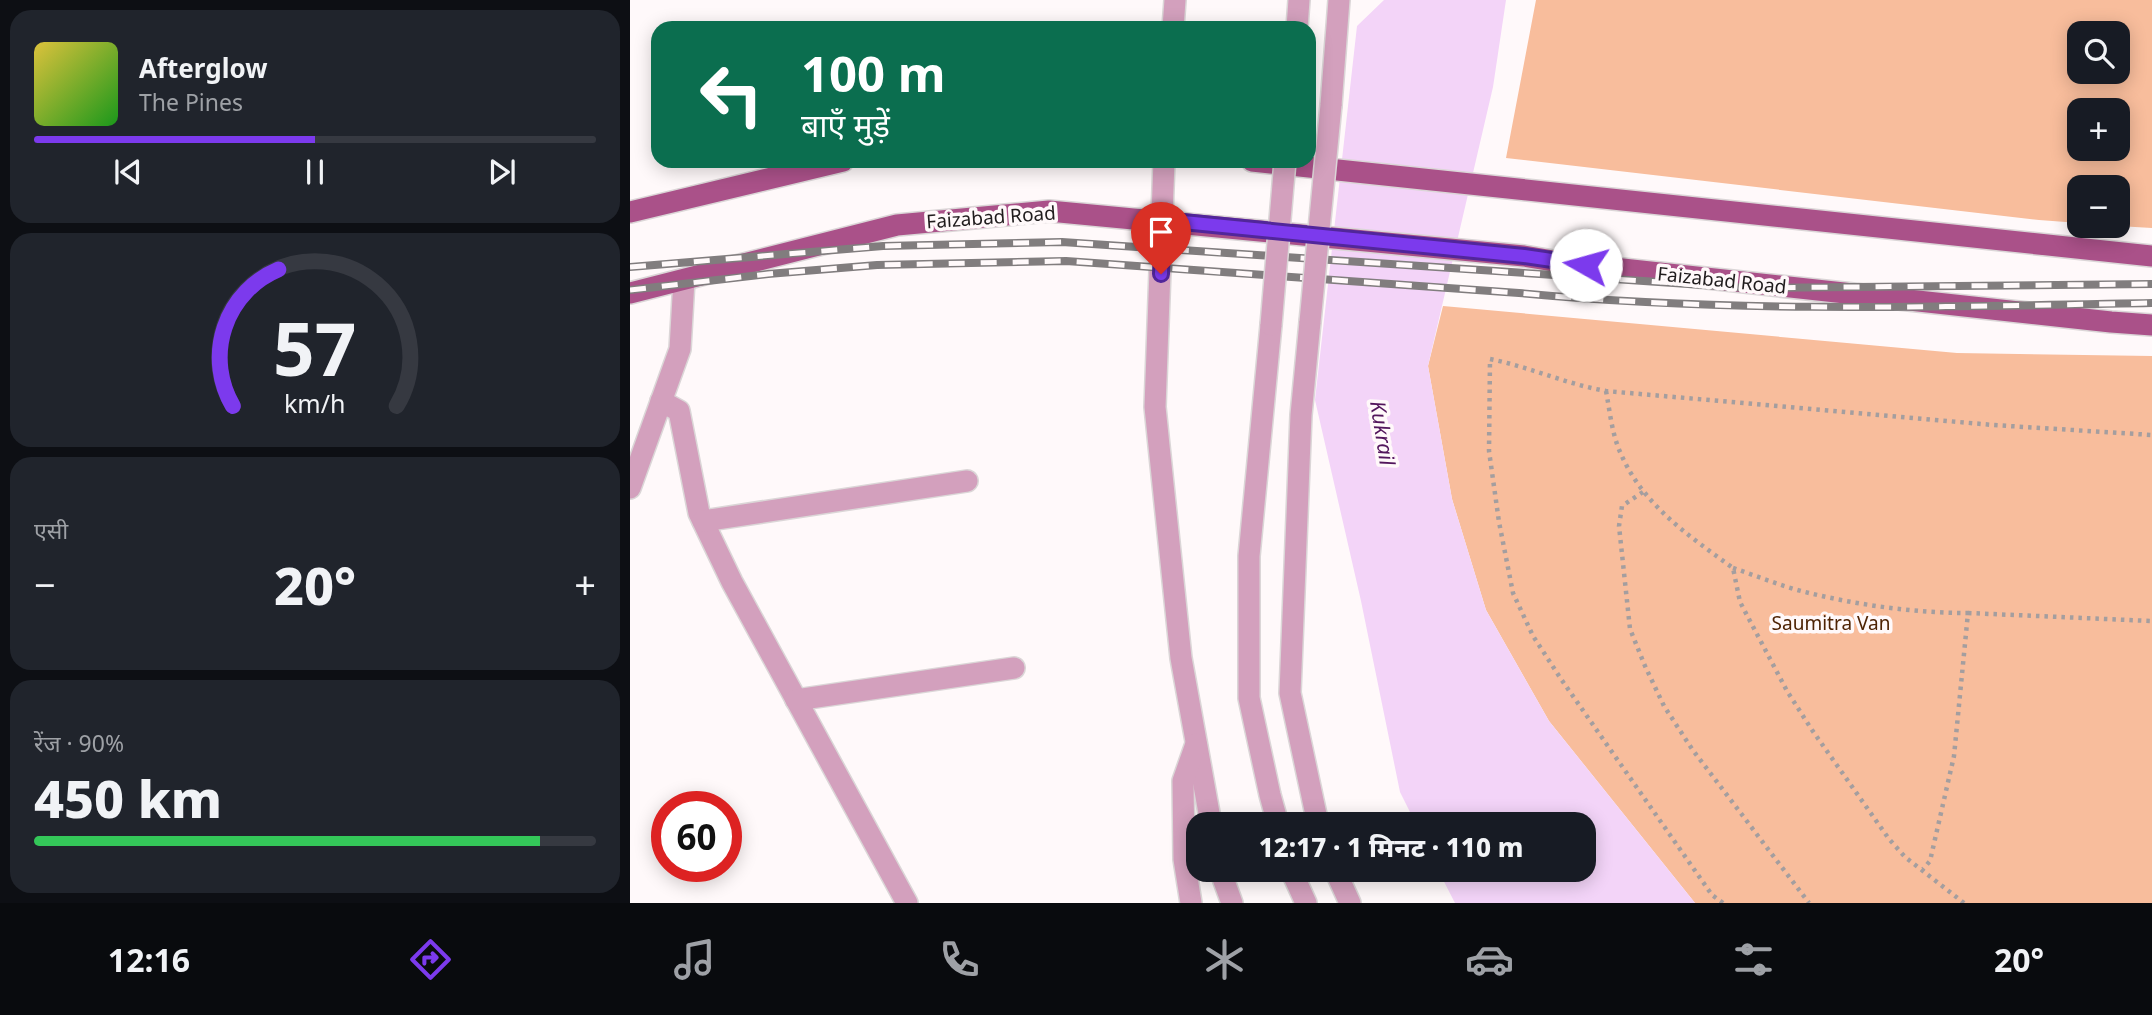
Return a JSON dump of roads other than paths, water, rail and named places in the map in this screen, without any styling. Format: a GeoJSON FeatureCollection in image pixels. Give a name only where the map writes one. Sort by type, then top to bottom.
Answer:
{"type":"FeatureCollection","features":[{"type":"Feature","properties":{"kind":"main road"},"geometry":{"type":"LineString","coordinates":[[630,212],[813,168]]}},
{"type":"Feature","properties":{"kind":"main road"},"geometry":{"type":"LineString","coordinates":[[1316,168],[2152,256]]}},
{"type":"Feature","properties":{"kind":"main road","name":"Faizabad Road"},"geometry":{"type":"LineString","coordinates":[[630,293],[897,225],[1049,211],[1524,256],[1586,265],[2152,325]]}},
{"type":"Feature","properties":{"kind":"street"},"geometry":{"type":"LineString","coordinates":[[1174,21],[1175,0]]}},
{"type":"Feature","properties":{"kind":"street"},"geometry":{"type":"LineString","coordinates":[[1298,21],[1300,0]]}},
{"type":"Feature","properties":{"kind":"street"},"geometry":{"type":"LineString","coordinates":[[1315,812],[1290,693],[1301,415],[1339,0]]}},
{"type":"Feature","properties":{"kind":"street"},"geometry":{"type":"LineString","coordinates":[[1164,168],[1155,407],[1181,658],[1209,812]]}},
{"type":"Feature","properties":{"kind":"street"},"geometry":{"type":"LineString","coordinates":[[1275,812],[1249,698],[1249,556],[1284,168]]}},
{"type":"Feature","properties":{"kind":"street"},"geometry":{"type":"LineString","coordinates":[[630,488],[680,349],[684,280]]}},
{"type":"Feature","properties":{"kind":"street"},"geometry":{"type":"LineString","coordinates":[[661,401],[679,411],[699,513],[732,582],[907,903]]}},
{"type":"Feature","properties":{"kind":"street"},"geometry":{"type":"LineString","coordinates":[[703,521],[967,481]]}},
{"type":"Feature","properties":{"kind":"street"},"geometry":{"type":"LineString","coordinates":[[796,700],[1014,668]]}},
{"type":"Feature","properties":{"kind":"street"},"geometry":{"type":"LineString","coordinates":[[1191,903],[1184,859],[1183,781],[1197,743]]}},
{"type":"Feature","properties":{"kind":"street"},"geometry":{"type":"LineString","coordinates":[[1224,882],[1232,903]]}},
{"type":"Feature","properties":{"kind":"street"},"geometry":{"type":"LineString","coordinates":[[1296,882],[1306,903]]}},
{"type":"Feature","properties":{"kind":"street"},"geometry":{"type":"LineString","coordinates":[[1340,882],[1350,903]]}},
{"type":"Feature","properties":{"kind":"water","name":"Kukrail"},"geometry":{"type":"Polygon","coordinates":[[[1384,0],[1506,0],[1493,87],[1428,366],[1452,499],[1486,610],[1549,721],[1695,903],[1455,903],[1444,882],[1596,882],[1596,812],[1410,812],[1400,792],[1361,601],[1315,400],[1357,26],[1384,0]]]}},
{"type":"Feature","properties":{"kind":"railway"},"geometry":{"type":"LineString","coordinates":[[630,267],[883,246],[1062,242],[1748,288],[2152,284]]}},
{"type":"Feature","properties":{"kind":"railway"},"geometry":{"type":"LineString","coordinates":[[630,290],[877,265],[1066,261],[1677,304],[1835,307],[2152,303]]}},
{"type":"Feature","properties":{"kind":"park label","name":"Saumitra Van"},"geometry":{"type":"Point","coordinates":[1831,623]}}]}
